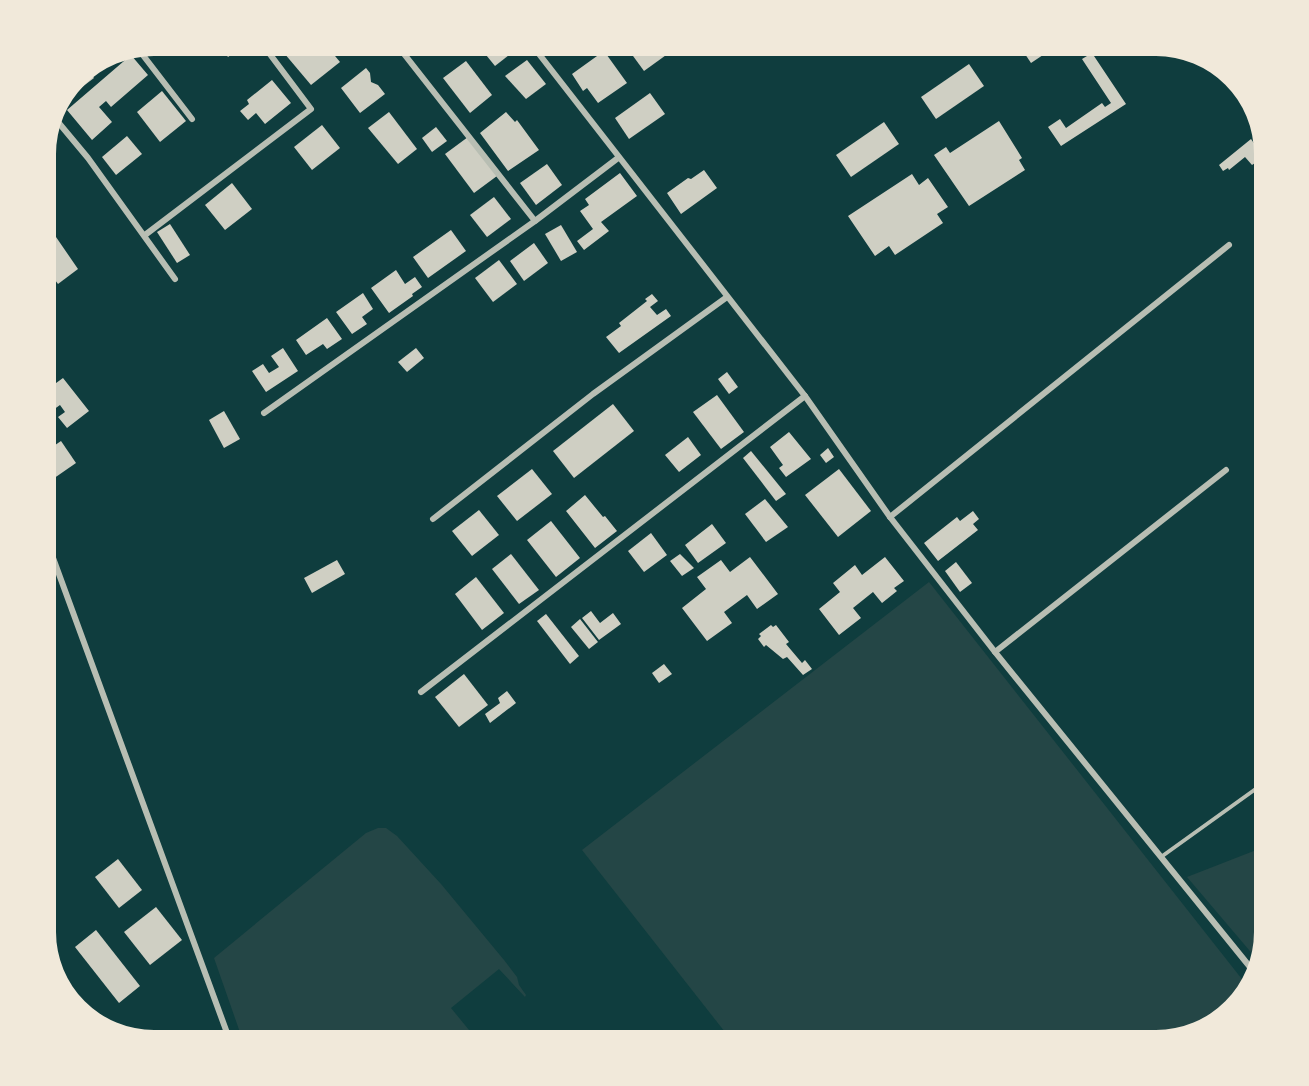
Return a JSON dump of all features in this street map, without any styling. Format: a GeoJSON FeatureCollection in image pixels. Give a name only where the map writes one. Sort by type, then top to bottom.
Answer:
{"type":"FeatureCollection","features":[{"type":"Feature","properties":{"kind":"street"},"geometry":{"type":"LineString","coordinates":[[144,56],[192,119]]}},
{"type":"Feature","properties":{"kind":"street"},"geometry":{"type":"LineString","coordinates":[[145,235],[311,109],[271,56]]}},
{"type":"Feature","properties":{"kind":"street"},"geometry":{"type":"LineString","coordinates":[[406,56],[535,221]]}},
{"type":"Feature","properties":{"kind":"street"},"geometry":{"type":"LineString","coordinates":[[540,56],[805,396],[890,517],[995,652],[1248,964]]}},
{"type":"Feature","properties":{"kind":"street"},"geometry":{"type":"LineString","coordinates":[[60,125],[88,158],[175,279]]}},
{"type":"Feature","properties":{"kind":"street"},"geometry":{"type":"LineString","coordinates":[[264,413],[535,221],[618,158]]}},
{"type":"Feature","properties":{"kind":"street"},"geometry":{"type":"LineString","coordinates":[[890,517],[1228,245]]}},
{"type":"Feature","properties":{"kind":"street"},"geometry":{"type":"LineString","coordinates":[[433,519],[593,394],[727,297]]}},
{"type":"Feature","properties":{"kind":"street"},"geometry":{"type":"LineString","coordinates":[[421,692],[805,396]]}},
{"type":"Feature","properties":{"kind":"street"},"geometry":{"type":"LineString","coordinates":[[995,652],[1226,470]]}},
{"type":"Feature","properties":{"kind":"street"},"geometry":{"type":"LineString","coordinates":[[56,566],[226,1030]]}},
{"type":"Feature","properties":{"kind":"lane"},"geometry":{"type":"LineString","coordinates":[[1161,857],[1254,790]]}},
{"type":"Feature","properties":{"kind":"shaded area"},"geometry":{"type":"Polygon","coordinates":[[[929,582],[1241,979],[1229,997],[1215,1010],[1199,1020],[1175,1029],[723,1030],[582,850],[929,582]]]}},
{"type":"Feature","properties":{"kind":"shaded area"},"geometry":{"type":"Polygon","coordinates":[[[378,828],[386,828],[397,836],[441,884],[504,960],[517,977],[525,997],[499,969],[451,1008],[469,1030],[239,1030],[214,958],[366,833],[378,828]]]}},
{"type":"Feature","properties":{"kind":"shaded area"},"geometry":{"type":"Polygon","coordinates":[[[1254,851],[1254,933],[1252,953],[1187,877],[1254,851]]]}},
{"type":"Feature","properties":{"kind":"building"},"geometry":{"type":"Polygon","coordinates":[[[287,56],[335,56],[340,62],[311,85],[287,56]]]}},
{"type":"Feature","properties":{"kind":"building"},"geometry":{"type":"Polygon","coordinates":[[[487,56],[508,56],[495,66],[487,56]]]}},
{"type":"Feature","properties":{"kind":"building"},"geometry":{"type":"Polygon","coordinates":[[[597,56],[608,56],[627,83],[598,103],[587,88],[583,91],[572,74],[597,56]]]}},
{"type":"Feature","properties":{"kind":"building"},"geometry":{"type":"Polygon","coordinates":[[[633,56],[665,56],[644,71],[633,56]]]}},
{"type":"Feature","properties":{"kind":"building"},"geometry":{"type":"Polygon","coordinates":[[[1026,56],[1042,56],[1031,63],[1026,56]]]}},
{"type":"Feature","properties":{"kind":"building"},"geometry":{"type":"Polygon","coordinates":[[[1094,56],[1126,104],[1061,146],[1048,127],[1060,119],[1066,128],[1102,103],[1105,107],[1111,103],[1082,59],[1094,56]]]}},
{"type":"Feature","properties":{"kind":"building"},"geometry":{"type":"Polygon","coordinates":[[[133,58],[148,75],[111,107],[106,101],[99,107],[112,122],[92,140],[67,110],[125,60],[133,58]]]}},
{"type":"Feature","properties":{"kind":"building"},"geometry":{"type":"Polygon","coordinates":[[[527,60],[546,84],[526,99],[505,76],[527,60]]]}},
{"type":"Feature","properties":{"kind":"building"},"geometry":{"type":"Polygon","coordinates":[[[466,61],[492,95],[470,113],[443,78],[466,61]]]}},
{"type":"Feature","properties":{"kind":"building"},"geometry":{"type":"Polygon","coordinates":[[[969,64],[984,86],[936,119],[921,97],[969,64]]]}},
{"type":"Feature","properties":{"kind":"building"},"geometry":{"type":"Polygon","coordinates":[[[366,68],[370,73],[371,82],[378,85],[385,94],[360,113],[341,88],[366,68]]]}},
{"type":"Feature","properties":{"kind":"building"},"geometry":{"type":"Polygon","coordinates":[[[272,80],[291,103],[265,124],[256,113],[248,120],[240,111],[249,104],[247,100],[272,80]]]}},
{"type":"Feature","properties":{"kind":"building"},"geometry":{"type":"Polygon","coordinates":[[[162,91],[186,121],[160,142],[137,112],[162,91]]]}},
{"type":"Feature","properties":{"kind":"building"},"geometry":{"type":"Polygon","coordinates":[[[650,93],[665,114],[629,139],[615,118],[650,93]]]}},
{"type":"Feature","properties":{"kind":"building"},"geometry":{"type":"Polygon","coordinates":[[[389,112],[417,149],[398,164],[368,128],[389,112]]]}},
{"type":"Feature","properties":{"kind":"building"},"geometry":{"type":"Polygon","coordinates":[[[506,112],[515,122],[517,120],[539,150],[508,171],[480,133],[506,112]]]}},
{"type":"Feature","properties":{"kind":"building"},"geometry":{"type":"Polygon","coordinates":[[[999,121],[1022,158],[1019,160],[1025,170],[969,206],[934,155],[946,147],[950,153],[999,121]]]}},
{"type":"Feature","properties":{"kind":"building"},"geometry":{"type":"Polygon","coordinates":[[[884,122],[899,144],[851,177],[836,155],[884,122]]]}},
{"type":"Feature","properties":{"kind":"building"},"geometry":{"type":"Polygon","coordinates":[[[322,125],[340,148],[312,170],[294,147],[322,125]]]}},
{"type":"Feature","properties":{"kind":"building"},"geometry":{"type":"Polygon","coordinates":[[[436,127],[447,141],[432,152],[422,138],[436,127]]]}},
{"type":"Feature","properties":{"kind":"building"},"geometry":{"type":"Polygon","coordinates":[[[127,136],[142,154],[116,175],[102,157],[127,136]]]}},
{"type":"Feature","properties":{"kind":"building"},"geometry":{"type":"Polygon","coordinates":[[[468,137],[497,176],[474,193],[445,154],[468,137]]]}},
{"type":"Feature","properties":{"kind":"building"},"geometry":{"type":"Polygon","coordinates":[[[1251,139],[1254,164],[1252,165],[1245,157],[1229,170],[1228,168],[1223,171],[1219,165],[1251,139]]]}},
{"type":"Feature","properties":{"kind":"building"},"geometry":{"type":"Polygon","coordinates":[[[547,164],[562,185],[536,205],[520,183],[547,164]]]}},
{"type":"Feature","properties":{"kind":"building"},"geometry":{"type":"Polygon","coordinates":[[[704,170],[717,188],[681,214],[667,193],[704,170]]]}},
{"type":"Feature","properties":{"kind":"building"},"geometry":{"type":"Polygon","coordinates":[[[620,173],[637,196],[601,222],[609,231],[584,250],[577,241],[593,229],[580,211],[589,205],[585,199],[620,173]]]}},
{"type":"Feature","properties":{"kind":"building"},"geometry":{"type":"Polygon","coordinates":[[[912,174],[919,185],[928,178],[948,207],[937,214],[943,223],[895,255],[889,246],[875,256],[848,216],[912,174]]]}},
{"type":"Feature","properties":{"kind":"building"},"geometry":{"type":"Polygon","coordinates":[[[232,183],[252,209],[225,230],[205,205],[232,183]]]}},
{"type":"Feature","properties":{"kind":"building"},"geometry":{"type":"Polygon","coordinates":[[[494,197],[511,219],[487,237],[470,215],[494,197]]]}},
{"type":"Feature","properties":{"kind":"building"},"geometry":{"type":"Polygon","coordinates":[[[170,224],[190,255],[177,263],[157,232],[170,224]]]}},
{"type":"Feature","properties":{"kind":"building"},"geometry":{"type":"Polygon","coordinates":[[[561,225],[577,252],[561,261],[545,234],[561,225]]]}},
{"type":"Feature","properties":{"kind":"building"},"geometry":{"type":"Polygon","coordinates":[[[451,230],[466,251],[428,278],[413,257],[451,230]]]}},
{"type":"Feature","properties":{"kind":"building"},"geometry":{"type":"Polygon","coordinates":[[[56,237],[78,269],[58,284],[56,281],[56,237]]]}},
{"type":"Feature","properties":{"kind":"building"},"geometry":{"type":"Polygon","coordinates":[[[534,243],[548,263],[524,281],[510,261],[534,243]]]}},
{"type":"Feature","properties":{"kind":"building"},"geometry":{"type":"Polygon","coordinates":[[[499,260],[517,284],[493,302],[475,278],[499,260]]]}},
{"type":"Feature","properties":{"kind":"building"},"geometry":{"type":"Polygon","coordinates":[[[396,270],[405,284],[415,277],[422,287],[389,313],[371,288],[396,270]]]}},
{"type":"Feature","properties":{"kind":"building"},"geometry":{"type":"Polygon","coordinates":[[[363,293],[373,309],[362,317],[367,324],[352,334],[336,312],[363,293]]]}},
{"type":"Feature","properties":{"kind":"building"},"geometry":{"type":"Polygon","coordinates":[[[652,294],[658,301],[650,307],[657,315],[666,309],[671,316],[619,353],[606,337],[621,326],[619,323],[647,301],[645,299],[652,294]]]}},
{"type":"Feature","properties":{"kind":"building"},"geometry":{"type":"Polygon","coordinates":[[[327,318],[342,339],[327,349],[323,344],[306,355],[296,340],[327,318]]]}},
{"type":"Feature","properties":{"kind":"building"},"geometry":{"type":"Polygon","coordinates":[[[283,348],[298,371],[266,392],[252,371],[263,364],[269,373],[279,367],[271,356],[283,348]]]}},
{"type":"Feature","properties":{"kind":"building"},"geometry":{"type":"Polygon","coordinates":[[[416,348],[424,358],[407,372],[398,362],[416,348]]]}},
{"type":"Feature","properties":{"kind":"building"},"geometry":{"type":"Polygon","coordinates":[[[727,372],[738,387],[729,394],[718,379],[727,372]]]}},
{"type":"Feature","properties":{"kind":"building"},"geometry":{"type":"Polygon","coordinates":[[[63,378],[89,411],[67,428],[58,417],[65,412],[60,405],[56,408],[56,383],[63,378]]]}},
{"type":"Feature","properties":{"kind":"building"},"geometry":{"type":"Polygon","coordinates":[[[717,395],[744,432],[721,449],[693,412],[717,395]]]}},
{"type":"Feature","properties":{"kind":"building"},"geometry":{"type":"Polygon","coordinates":[[[613,404],[634,431],[574,478],[553,451],[613,404]]]}},
{"type":"Feature","properties":{"kind":"building"},"geometry":{"type":"Polygon","coordinates":[[[224,411],[240,439],[224,448],[209,420],[224,411]]]}},
{"type":"Feature","properties":{"kind":"building"},"geometry":{"type":"Polygon","coordinates":[[[789,432],[811,459],[786,477],[779,468],[783,465],[770,447],[789,432]]]}},
{"type":"Feature","properties":{"kind":"building"},"geometry":{"type":"Polygon","coordinates":[[[688,437],[701,455],[679,472],[665,455],[688,437]]]}},
{"type":"Feature","properties":{"kind":"building"},"geometry":{"type":"Polygon","coordinates":[[[61,441],[76,463],[56,477],[56,444],[61,441]]]}},
{"type":"Feature","properties":{"kind":"building"},"geometry":{"type":"Polygon","coordinates":[[[828,448],[834,457],[826,463],[820,455],[828,448]]]}},
{"type":"Feature","properties":{"kind":"building"},"geometry":{"type":"Polygon","coordinates":[[[751,451],[786,494],[776,501],[743,458],[751,451]]]}},
{"type":"Feature","properties":{"kind":"building"},"geometry":{"type":"Polygon","coordinates":[[[532,469],[552,494],[517,521],[497,496],[532,469]]]}},
{"type":"Feature","properties":{"kind":"building"},"geometry":{"type":"Polygon","coordinates":[[[839,469],[871,511],[838,537],[805,495],[839,469]]]}},
{"type":"Feature","properties":{"kind":"building"},"geometry":{"type":"Polygon","coordinates":[[[585,495],[617,531],[595,548],[566,511],[585,495]]]}},
{"type":"Feature","properties":{"kind":"building"},"geometry":{"type":"Polygon","coordinates":[[[765,499],[788,527],[766,542],[745,514],[765,499]]]}},
{"type":"Feature","properties":{"kind":"building"},"geometry":{"type":"Polygon","coordinates":[[[479,510],[499,535],[472,556],[452,531],[479,510]]]}},
{"type":"Feature","properties":{"kind":"building"},"geometry":{"type":"Polygon","coordinates":[[[973,511],[979,519],[973,524],[978,530],[938,561],[924,543],[957,517],[960,521],[973,511]]]}},
{"type":"Feature","properties":{"kind":"building"},"geometry":{"type":"Polygon","coordinates":[[[551,521],[580,558],[556,577],[527,540],[551,521]]]}},
{"type":"Feature","properties":{"kind":"building"},"geometry":{"type":"Polygon","coordinates":[[[712,524],[726,543],[698,563],[685,545],[712,524]]]}},
{"type":"Feature","properties":{"kind":"building"},"geometry":{"type":"Polygon","coordinates":[[[651,533],[667,555],[644,572],[628,551],[651,533]]]}},
{"type":"Feature","properties":{"kind":"building"},"geometry":{"type":"Polygon","coordinates":[[[511,554],[539,590],[519,604],[492,569],[511,554]]]}},
{"type":"Feature","properties":{"kind":"building"},"geometry":{"type":"Polygon","coordinates":[[[680,554],[694,568],[682,576],[670,561],[680,554]]]}},
{"type":"Feature","properties":{"kind":"building"},"geometry":{"type":"Polygon","coordinates":[[[750,557],[778,594],[757,609],[747,595],[724,612],[732,623],[707,641],[682,608],[706,589],[697,577],[721,560],[730,572],[750,557]]]}},
{"type":"Feature","properties":{"kind":"building"},"geometry":{"type":"Polygon","coordinates":[[[885,557],[904,581],[894,588],[897,591],[882,603],[873,592],[853,608],[861,618],[839,635],[819,609],[840,592],[833,583],[855,565],[862,575],[885,557]]]}},
{"type":"Feature","properties":{"kind":"building"},"geometry":{"type":"Polygon","coordinates":[[[337,560],[345,574],[312,593],[304,578],[337,560]]]}},
{"type":"Feature","properties":{"kind":"building"},"geometry":{"type":"Polygon","coordinates":[[[956,562],[972,583],[960,592],[945,571],[956,562]]]}},
{"type":"Feature","properties":{"kind":"building"},"geometry":{"type":"Polygon","coordinates":[[[476,577],[504,613],[482,630],[455,594],[476,577]]]}},
{"type":"Feature","properties":{"kind":"building"},"geometry":{"type":"Polygon","coordinates":[[[591,611],[600,623],[613,613],[621,624],[599,640],[582,618],[591,611]]]}},
{"type":"Feature","properties":{"kind":"building"},"geometry":{"type":"Polygon","coordinates":[[[546,614],[579,656],[570,664],[537,621],[546,614]]]}},
{"type":"Feature","properties":{"kind":"building"},"geometry":{"type":"Polygon","coordinates":[[[580,619],[598,642],[589,649],[571,627],[580,619]]]}},
{"type":"Feature","properties":{"kind":"building"},"geometry":{"type":"Polygon","coordinates":[[[771,625],[773,627],[776,625],[789,642],[786,644],[802,663],[805,660],[812,669],[803,675],[787,657],[783,659],[766,645],[764,647],[758,639],[761,636],[759,634],[771,625]]]}},
{"type":"Feature","properties":{"kind":"building"},"geometry":{"type":"Polygon","coordinates":[[[664,664],[672,674],[659,683],[652,673],[664,664]]]}},
{"type":"Feature","properties":{"kind":"building"},"geometry":{"type":"Polygon","coordinates":[[[464,674],[488,705],[459,727],[435,697],[464,674]]]}},
{"type":"Feature","properties":{"kind":"building"},"geometry":{"type":"Polygon","coordinates":[[[507,691],[516,703],[490,723],[485,714],[500,703],[498,698],[507,691]]]}},
{"type":"Feature","properties":{"kind":"building"},"geometry":{"type":"Polygon","coordinates":[[[118,859],[142,890],[119,908],[95,877],[118,859]]]}},
{"type":"Feature","properties":{"kind":"building"},"geometry":{"type":"Polygon","coordinates":[[[156,907],[182,940],[150,965],[124,932],[156,907]]]}},
{"type":"Feature","properties":{"kind":"building"},"geometry":{"type":"Polygon","coordinates":[[[96,930],[140,986],[119,1003],[75,947],[96,930]]]}}]}
